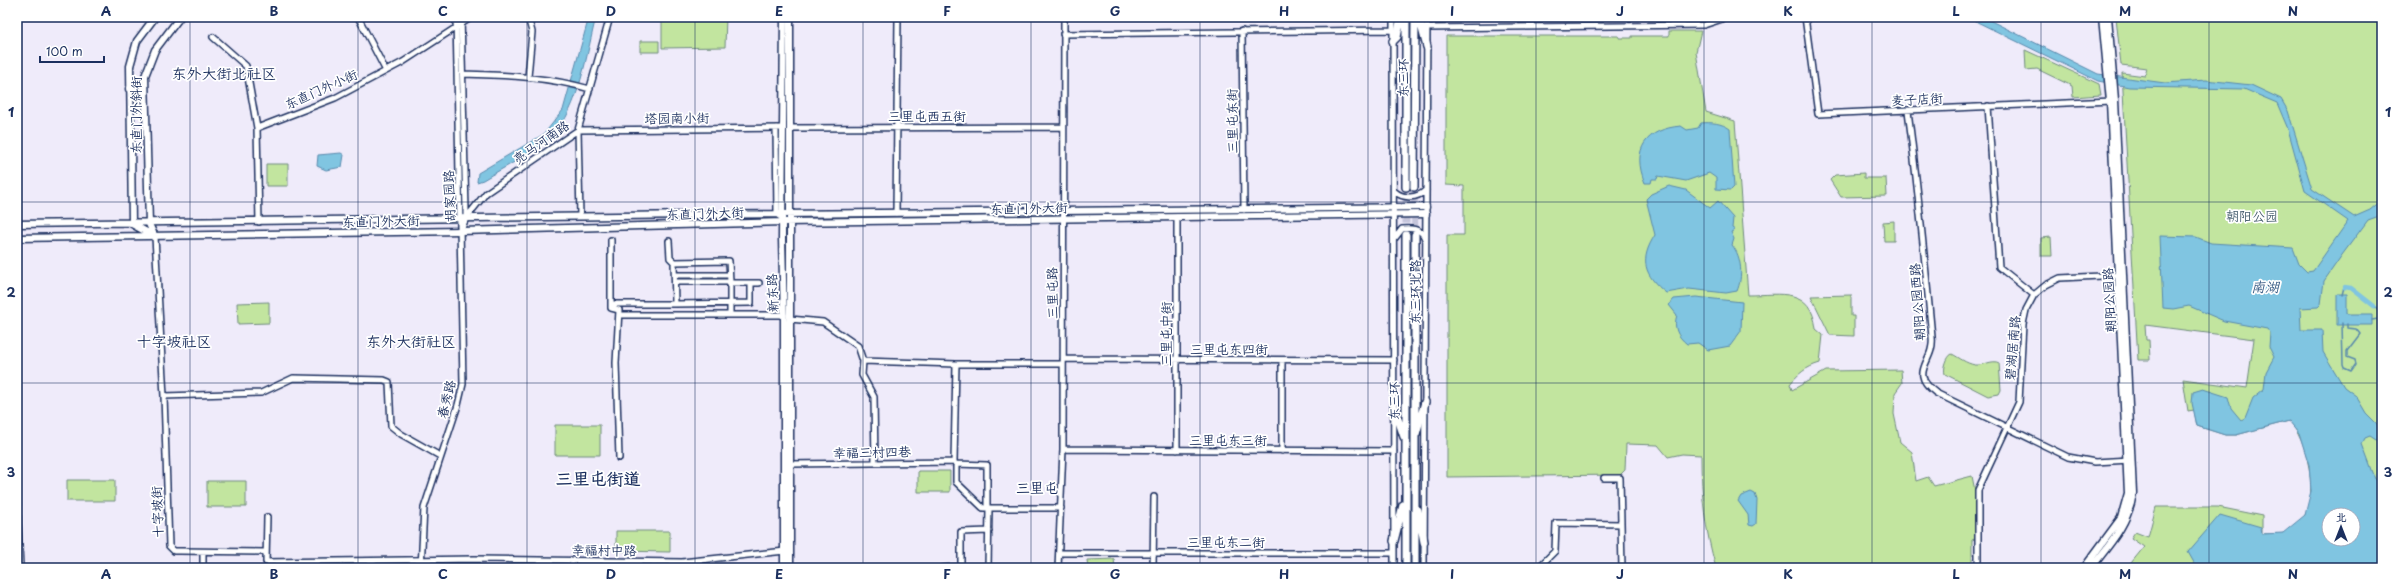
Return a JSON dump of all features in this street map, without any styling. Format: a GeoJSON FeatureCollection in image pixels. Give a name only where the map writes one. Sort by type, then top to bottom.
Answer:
{"type":"FeatureCollection","features":[{"type":"Feature","properties":{"kind":"highway"},"geometry":{"type":"LineString","coordinates":[[1393,41],[1397,37],[1401,17]]}},
{"type":"Feature","properties":{"kind":"highway","name":"东三环"},"geometry":{"type":"LineString","coordinates":[[1406,17],[1406,186]]}},
{"type":"Feature","properties":{"kind":"highway","name":"东三环"},"geometry":{"type":"LineString","coordinates":[[1414,187],[1415,17]]}},
{"type":"Feature","properties":{"kind":"highway"},"geometry":{"type":"LineString","coordinates":[[1419,17],[1427,47]]}},
{"type":"Feature","properties":{"kind":"highway","name":"东三环"},"geometry":{"type":"LineString","coordinates":[[1406,235],[1410,444],[1415,495],[1414,568]]}},
{"type":"Feature","properties":{"kind":"highway","name":"东三环"},"geometry":{"type":"LineString","coordinates":[[1406,568],[1406,496],[1410,444],[1415,235]]}},
{"type":"Feature","properties":{"kind":"highway"},"geometry":{"type":"LineString","coordinates":[[1410,444],[1425,402]]}},
{"type":"Feature","properties":{"kind":"highway"},"geometry":{"type":"LineString","coordinates":[[1394,407],[1410,444]]}},
{"type":"Feature","properties":{"kind":"highway"},"geometry":{"type":"LineString","coordinates":[[1415,495],[1424,542]]}},
{"type":"Feature","properties":{"kind":"highway"},"geometry":{"type":"LineString","coordinates":[[1394,540],[1406,496]]}},
{"type":"Feature","properties":{"kind":"main road","name":"东直门外斜街"},"geometry":{"type":"LineString","coordinates":[[132,224],[129,89],[133,53],[137,41],[155,17]]}},
{"type":"Feature","properties":{"kind":"main road","name":"东直门外斜街"},"geometry":{"type":"LineString","coordinates":[[149,224],[145,89],[148,64],[155,50],[180,17]]}},
{"type":"Feature","properties":{"kind":"main road","name":"新东路"},"geometry":{"type":"LineString","coordinates":[[784,17],[780,128],[780,214],[783,222],[787,317],[790,464],[790,568]]}},
{"type":"Feature","properties":{"kind":"main road","name":"新东路"},"geometry":{"type":"LineString","coordinates":[[784,568],[787,317],[790,222],[790,17]]}},
{"type":"Feature","properties":{"kind":"main road","name":"朝阳公园路"},"geometry":{"type":"LineString","coordinates":[[2091,568],[2116,536],[2126,519],[2133,493],[2130,460],[2113,101],[2102,17]]}},
{"type":"Feature","properties":{"kind":"main road","name":"朝阳公园路"},"geometry":{"type":"LineString","coordinates":[[2108,17],[2110,70]]}},
{"type":"Feature","properties":{"kind":"main road"},"geometry":{"type":"LineString","coordinates":[[129,89],[145,89]]}},
{"type":"Feature","properties":{"kind":"main road","name":"东直门外大街"},"geometry":{"type":"LineString","coordinates":[[132,224],[580,216],[1426,207]]}},
{"type":"Feature","properties":{"kind":"main road","name":"东直门外大街"},"geometry":{"type":"LineString","coordinates":[[17,238],[461,231],[783,222],[1426,214]]}},
{"type":"Feature","properties":{"kind":"main road"},"geometry":{"type":"LineString","coordinates":[[17,224],[132,224],[156,237]]}},
{"type":"Feature","properties":{"kind":"main road"},"geometry":{"type":"LineString","coordinates":[[149,224],[156,237]]}},
{"type":"Feature","properties":{"kind":"main road","name":"朝阳公园路"},"geometry":{"type":"LineString","coordinates":[[2084,568],[2111,535],[2121,518],[2128,493],[2130,460]]}},
{"type":"Feature","properties":{"kind":"street"},"geometry":{"type":"LineString","coordinates":[[358,17],[386,71]]}},
{"type":"Feature","properties":{"kind":"street","name":"胡家园路"},"geometry":{"type":"LineString","coordinates":[[456,17],[464,218]]}},
{"type":"Feature","properties":{"kind":"street","name":"东直门外小街"},"geometry":{"type":"LineString","coordinates":[[257,128],[335,98],[386,71],[456,27],[461,19],[472,17]]}},
{"type":"Feature","properties":{"kind":"street"},"geometry":{"type":"LineString","coordinates":[[528,17],[532,32],[528,77]]}},
{"type":"Feature","properties":{"kind":"street","name":"亮马河南路"},"geometry":{"type":"LineString","coordinates":[[464,218],[486,193],[578,130],[610,17]]}},
{"type":"Feature","properties":{"kind":"street"},"geometry":{"type":"LineString","coordinates":[[896,213],[898,17]]}},
{"type":"Feature","properties":{"kind":"street","name":"三里屯路"},"geometry":{"type":"LineString","coordinates":[[1058,568],[1063,449],[1064,17]]}},
{"type":"Feature","properties":{"kind":"street","name":"东三环北路"},"geometry":{"type":"LineString","coordinates":[[1393,17],[1394,568]]}},
{"type":"Feature","properties":{"kind":"street","name":"东三环北路"},"geometry":{"type":"LineString","coordinates":[[1424,568],[1427,17]]}},
{"type":"Feature","properties":{"kind":"street"},"geometry":{"type":"LineString","coordinates":[[1427,28],[1696,25],[1728,17]]}},
{"type":"Feature","properties":{"kind":"street","name":"麦子店街"},"geometry":{"type":"LineString","coordinates":[[1805,17],[1818,114],[2113,101]]}},
{"type":"Feature","properties":{"kind":"street","name":"胡家园路"},"geometry":{"type":"LineString","coordinates":[[461,19],[464,218],[461,231]]}},
{"type":"Feature","properties":{"kind":"street"},"geometry":{"type":"LineString","coordinates":[[1063,34],[1393,30]]}},
{"type":"Feature","properties":{"kind":"street","name":"三里屯东街"},"geometry":{"type":"LineString","coordinates":[[1242,31],[1244,210]]}},
{"type":"Feature","properties":{"kind":"street"},"geometry":{"type":"LineString","coordinates":[[213,37],[246,66],[257,128],[259,222]]}},
{"type":"Feature","properties":{"kind":"street"},"geometry":{"type":"LineString","coordinates":[[463,74],[528,77],[568,83],[590,89]]}},
{"type":"Feature","properties":{"kind":"street"},"geometry":{"type":"LineString","coordinates":[[1988,106],[1999,267],[2034,295]]}},
{"type":"Feature","properties":{"kind":"street","name":"朝阳公园西路"},"geometry":{"type":"LineString","coordinates":[[1908,111],[1919,196],[1933,341],[1922,377],[1927,386],[1936,393],[2068,458],[2095,462],[2130,460]]}},
{"type":"Feature","properties":{"kind":"street","name":"三里屯西五街"},"geometry":{"type":"LineString","coordinates":[[790,128],[1063,127]]}},
{"type":"Feature","properties":{"kind":"street","name":"塔园南小街"},"geometry":{"type":"LineString","coordinates":[[578,130],[780,128]]}},
{"type":"Feature","properties":{"kind":"street"},"geometry":{"type":"LineString","coordinates":[[578,130],[580,216]]}},
{"type":"Feature","properties":{"kind":"street"},"geometry":{"type":"LineString","coordinates":[[1394,190],[1399,195],[1408,197],[1421,195],[1426,190]]}},
{"type":"Feature","properties":{"kind":"street","name":"三里屯中街"},"geometry":{"type":"LineString","coordinates":[[1177,217],[1177,450]]}},
{"type":"Feature","properties":{"kind":"street"},"geometry":{"type":"LineString","coordinates":[[1394,241],[1397,233],[1408,228],[1420,232],[1426,242]]}},
{"type":"Feature","properties":{"kind":"street","name":"春秀路"},"geometry":{"type":"LineString","coordinates":[[421,568],[424,508],[463,384],[461,231]]}},
{"type":"Feature","properties":{"kind":"street","name":"十字坡街"},"geometry":{"type":"LineString","coordinates":[[156,237],[164,396],[169,546],[174,551],[265,552]]}},
{"type":"Feature","properties":{"kind":"street"},"geometry":{"type":"LineString","coordinates":[[611,240],[611,308],[619,310],[616,363],[619,458]]}},
{"type":"Feature","properties":{"kind":"street"},"geometry":{"type":"LineString","coordinates":[[669,241],[670,258],[674,262],[675,304]]}},
{"type":"Feature","properties":{"kind":"street"},"geometry":{"type":"LineString","coordinates":[[674,262],[729,261],[730,312]]}},
{"type":"Feature","properties":{"kind":"street"},"geometry":{"type":"LineString","coordinates":[[674,275],[730,275]]}},
{"type":"Feature","properties":{"kind":"street","name":"碧湖居南路"},"geometry":{"type":"LineString","coordinates":[[1978,568],[1978,490],[2019,402],[2023,324],[2026,310],[2034,295],[2046,285],[2060,278],[2121,275]]}},
{"type":"Feature","properties":{"kind":"street"},"geometry":{"type":"LineString","coordinates":[[675,282],[759,284]]}},
{"type":"Feature","properties":{"kind":"street"},"geometry":{"type":"LineString","coordinates":[[611,304],[751,303],[751,284],[730,283]]}},
{"type":"Feature","properties":{"kind":"street"},"geometry":{"type":"LineString","coordinates":[[619,316],[787,317],[823,322],[858,346],[863,361],[862,375],[874,397],[875,463]]}},
{"type":"Feature","properties":{"kind":"street","name":"三里屯东四街"},"geometry":{"type":"LineString","coordinates":[[863,361],[956,364],[1178,359],[1394,360]]}},
{"type":"Feature","properties":{"kind":"street"},"geometry":{"type":"LineString","coordinates":[[1282,360],[1282,451]]}},
{"type":"Feature","properties":{"kind":"street"},"geometry":{"type":"LineString","coordinates":[[956,364],[956,482],[983,508],[1061,508]]}},
{"type":"Feature","properties":{"kind":"street"},"geometry":{"type":"LineString","coordinates":[[164,396],[261,393],[293,378],[384,380],[389,382],[391,426],[401,434],[440,456]]}},
{"type":"Feature","properties":{"kind":"street","name":"三里屯东三街"},"geometry":{"type":"LineString","coordinates":[[1063,449],[1394,451]]}},
{"type":"Feature","properties":{"kind":"street","name":"幸福三村四巷"},"geometry":{"type":"LineString","coordinates":[[790,464],[955,463],[986,465],[988,508]]}},
{"type":"Feature","properties":{"kind":"street"},"geometry":{"type":"LineString","coordinates":[[1604,478],[1620,478],[1622,568]]}},
{"type":"Feature","properties":{"kind":"street"},"geometry":{"type":"LineString","coordinates":[[1154,497],[1154,568]]}},
{"type":"Feature","properties":{"kind":"street"},"geometry":{"type":"LineString","coordinates":[[17,501],[20,568]]}},
{"type":"Feature","properties":{"kind":"street"},"geometry":{"type":"LineString","coordinates":[[988,508],[988,568]]}},
{"type":"Feature","properties":{"kind":"street"},"geometry":{"type":"LineString","coordinates":[[267,517],[265,552],[266,562],[422,560]]}},
{"type":"Feature","properties":{"kind":"street"},"geometry":{"type":"LineString","coordinates":[[1538,568],[1555,551],[1556,524],[1621,524]]}},
{"type":"Feature","properties":{"kind":"street"},"geometry":{"type":"LineString","coordinates":[[944,568],[961,567],[961,532],[989,532]]}},
{"type":"Feature","properties":{"kind":"street","name":"幸福村中路"},"geometry":{"type":"LineString","coordinates":[[422,560],[632,561],[682,565],[784,551]]}},
{"type":"Feature","properties":{"kind":"street"},"geometry":{"type":"LineString","coordinates":[[203,552],[203,568]]}},
{"type":"Feature","properties":{"kind":"street","name":"三里屯东二街"},"geometry":{"type":"LineString","coordinates":[[1058,553],[1394,553]]}},
{"type":"Feature","properties":{"kind":"street"},"geometry":{"type":"LineString","coordinates":[[572,560],[572,568]]}},
{"type":"Feature","properties":{"kind":"street"},"geometry":{"type":"LineString","coordinates":[[632,561],[632,568]]}},
{"type":"Feature","properties":{"kind":"green space"},"geometry":{"type":"Polygon","coordinates":[[[662,17],[726,17],[725,47],[662,48],[662,17]]]}},
{"type":"Feature","properties":{"kind":"green space","name":"朝阳公园"},"geometry":{"type":"Polygon","coordinates":[[[2116,17],[2382,17],[2382,568],[2127,568],[2144,547],[2131,538],[2135,532],[2148,537],[2156,507],[2218,507],[2262,516],[2262,534],[2282,534],[2301,520],[2305,515],[2309,506],[2311,494],[2309,466],[2305,452],[2301,439],[2289,421],[2236,435],[2225,435],[2197,426],[2194,410],[2188,411],[2183,379],[2247,388],[2254,339],[2145,325],[2146,340],[2149,340],[2150,360],[2138,360],[2122,73],[2145,76],[2147,68],[2121,65],[2116,17]]]}},
{"type":"Feature","properties":{"kind":"green space"},"geometry":{"type":"Polygon","coordinates":[[[1669,31],[1701,31],[1696,52],[1706,112],[1735,121],[1748,295],[1783,294],[1801,299],[1808,306],[1813,315],[1816,329],[1823,335],[1820,363],[1806,369],[1796,377],[1790,384],[1792,390],[1826,371],[1901,370],[1902,383],[1895,393],[1894,414],[1900,442],[1912,452],[1916,481],[1928,477],[1934,486],[1972,476],[1975,491],[1977,538],[1972,540],[1972,568],[1716,568],[1704,512],[1701,455],[1682,454],[1668,457],[1658,445],[1626,444],[1625,470],[1620,475],[1447,477],[1447,235],[1464,235],[1464,186],[1446,185],[1446,36],[1619,36],[1619,38],[1632,38],[1632,36],[1669,36],[1669,31]]]}},
{"type":"Feature","properties":{"kind":"green space"},"geometry":{"type":"Polygon","coordinates":[[[640,41],[659,41],[659,52],[640,52],[640,41]]]}},
{"type":"Feature","properties":{"kind":"green space"},"geometry":{"type":"Polygon","coordinates":[[[2025,50],[2099,84],[2101,95],[2073,97],[2072,86],[2037,69],[2026,70],[2025,50]]]}},
{"type":"Feature","properties":{"kind":"green space"},"geometry":{"type":"Polygon","coordinates":[[[266,164],[288,164],[288,186],[266,186],[266,164]]]}},
{"type":"Feature","properties":{"kind":"green space"},"geometry":{"type":"Polygon","coordinates":[[[1864,173],[1864,178],[1886,178],[1887,196],[1841,197],[1830,180],[1835,175],[1864,173]]]}},
{"type":"Feature","properties":{"kind":"green space"},"geometry":{"type":"Polygon","coordinates":[[[1894,221],[1894,241],[1884,241],[1883,222],[1894,221]]]}},
{"type":"Feature","properties":{"kind":"green space"},"geometry":{"type":"Polygon","coordinates":[[[2051,237],[2052,256],[2041,256],[2041,238],[2051,237]]]}},
{"type":"Feature","properties":{"kind":"green space"},"geometry":{"type":"Polygon","coordinates":[[[1851,295],[1851,316],[1854,316],[1854,336],[1830,335],[1811,296],[1851,295]]]}},
{"type":"Feature","properties":{"kind":"green space"},"geometry":{"type":"Polygon","coordinates":[[[269,302],[269,323],[238,324],[237,303],[269,302]]]}},
{"type":"Feature","properties":{"kind":"green space"},"geometry":{"type":"Polygon","coordinates":[[[1952,354],[1965,362],[1975,365],[1994,362],[1999,363],[2001,390],[1999,394],[1988,396],[1945,374],[1946,363],[1952,354]]]}},
{"type":"Feature","properties":{"kind":"green space"},"geometry":{"type":"Polygon","coordinates":[[[555,425],[600,425],[600,455],[555,455],[555,425]]]}},
{"type":"Feature","properties":{"kind":"green space"},"geometry":{"type":"Polygon","coordinates":[[[918,471],[950,471],[950,492],[918,492],[918,471]]]}},
{"type":"Feature","properties":{"kind":"green space"},"geometry":{"type":"Polygon","coordinates":[[[67,480],[115,480],[115,501],[67,501],[67,480]]]}},
{"type":"Feature","properties":{"kind":"green space"},"geometry":{"type":"Polygon","coordinates":[[[207,481],[246,481],[246,507],[207,507],[207,481]]]}},
{"type":"Feature","properties":{"kind":"green space"},"geometry":{"type":"Polygon","coordinates":[[[616,531],[670,531],[670,552],[616,551],[616,531]]]}},
{"type":"Feature","properties":{"kind":"green space"},"geometry":{"type":"Polygon","coordinates":[[[1114,559],[1115,568],[1088,568],[1087,560],[1114,559]]]}},
{"type":"Feature","properties":{"kind":"water"},"geometry":{"type":"Polygon","coordinates":[[[589,17],[596,17],[581,79],[576,95],[562,124],[553,135],[537,148],[483,180],[477,182],[478,173],[544,134],[563,110],[589,17]]]}},
{"type":"Feature","properties":{"kind":"water","name":"南湖"},"geometry":{"type":"Polygon","coordinates":[[[1967,17],[1983,17],[2098,74],[2165,83],[2206,80],[2251,85],[2281,99],[2288,111],[2312,189],[2354,217],[2370,210],[2382,200],[2382,215],[2368,220],[2324,281],[2321,304],[2318,307],[2300,308],[2301,330],[2322,330],[2323,352],[2344,387],[2356,396],[2366,413],[2377,424],[2382,434],[2382,444],[2370,436],[2365,438],[2362,444],[2375,479],[2382,483],[2382,568],[2197,568],[2188,552],[2220,515],[2261,527],[2262,534],[2283,533],[2305,515],[2311,491],[2309,465],[2299,433],[2289,421],[2236,435],[2225,435],[2197,426],[2192,403],[2193,392],[2203,389],[2228,397],[2231,408],[2241,420],[2245,418],[2253,398],[2264,389],[2266,372],[2274,357],[2269,347],[2270,333],[2267,329],[2224,321],[2189,306],[2173,309],[2163,308],[2160,236],[2196,237],[2211,243],[2293,248],[2299,264],[2307,272],[2313,271],[2348,221],[2305,191],[2288,129],[2277,103],[2244,89],[2129,87],[2098,81],[1967,17]]]}},
{"type":"Feature","properties":{"kind":"water"},"geometry":{"type":"Polygon","coordinates":[[[1701,123],[1716,123],[1724,125],[1730,129],[1734,187],[1731,190],[1716,189],[1716,178],[1709,173],[1686,181],[1658,176],[1657,179],[1652,179],[1651,183],[1645,183],[1641,171],[1641,151],[1651,136],[1659,131],[1669,128],[1681,126],[1687,130],[1698,128],[1701,123]]]}},
{"type":"Feature","properties":{"kind":"water"},"geometry":{"type":"Polygon","coordinates":[[[341,153],[344,155],[342,167],[326,170],[317,166],[318,155],[341,153]]]}},
{"type":"Feature","properties":{"kind":"water"},"geometry":{"type":"Polygon","coordinates":[[[1669,186],[1686,190],[1710,208],[1718,201],[1733,218],[1732,228],[1735,230],[1731,232],[1734,239],[1732,245],[1740,261],[1741,273],[1737,291],[1726,293],[1689,289],[1666,293],[1653,280],[1646,267],[1646,260],[1647,252],[1655,235],[1646,199],[1651,194],[1669,186]]]}},
{"type":"Feature","properties":{"kind":"water"},"geometry":{"type":"Polygon","coordinates":[[[2337,294],[2347,294],[2347,314],[2372,314],[2372,325],[2337,325],[2337,294]]]}},
{"type":"Feature","properties":{"kind":"water"},"geometry":{"type":"Polygon","coordinates":[[[1696,297],[1742,302],[1741,331],[1730,346],[1708,350],[1698,343],[1687,344],[1678,334],[1675,323],[1677,315],[1669,305],[1674,299],[1696,297]]]}},
{"type":"Feature","properties":{"kind":"water"},"geometry":{"type":"Polygon","coordinates":[[[1751,492],[1755,494],[1757,500],[1756,524],[1753,526],[1749,525],[1748,515],[1738,501],[1741,496],[1751,492]]]}},
{"type":"Feature","properties":{"kind":"waterway"},"geometry":{"type":"LineString","coordinates":[[2342,295],[2344,287]]}},
{"type":"Feature","properties":{"kind":"waterway"},"geometry":{"type":"LineString","coordinates":[[2344,287],[2351,288],[2374,306]]}},
{"type":"Feature","properties":{"kind":"waterway"},"geometry":{"type":"LineString","coordinates":[[2372,320],[2378,319],[2381,314],[2374,306]]}},
{"type":"Feature","properties":{"kind":"waterway"},"geometry":{"type":"LineString","coordinates":[[2342,323],[2343,365],[2344,368],[2351,371],[2356,364],[2355,360],[2347,357],[2347,351],[2360,334],[2356,329],[2347,328],[2347,324]]}},
{"type":"Feature","properties":{"kind":"tunnel"},"geometry":{"type":"LineString","coordinates":[[1406,187],[1406,234]]}},
{"type":"Feature","properties":{"kind":"tunnel"},"geometry":{"type":"LineString","coordinates":[[1414,187],[1415,235]]}},
{"type":"Feature","properties":{"kind":"district","name":"东外大街北社区"},"geometry":{"type":"Point","coordinates":[224,74]}},
{"type":"Feature","properties":{"kind":"district","name":"十字坡社区"},"geometry":{"type":"Point","coordinates":[174,342]}},
{"type":"Feature","properties":{"kind":"district","name":"东外大街社区"},"geometry":{"type":"Point","coordinates":[411,342]}},
{"type":"Feature","properties":{"kind":"district","name":"三里屯街道"},"geometry":{"type":"Point","coordinates":[598,479]}},
{"type":"Feature","properties":{"kind":"district","name":"三里屯"},"geometry":{"type":"Point","coordinates":[1037,488]}}]}
